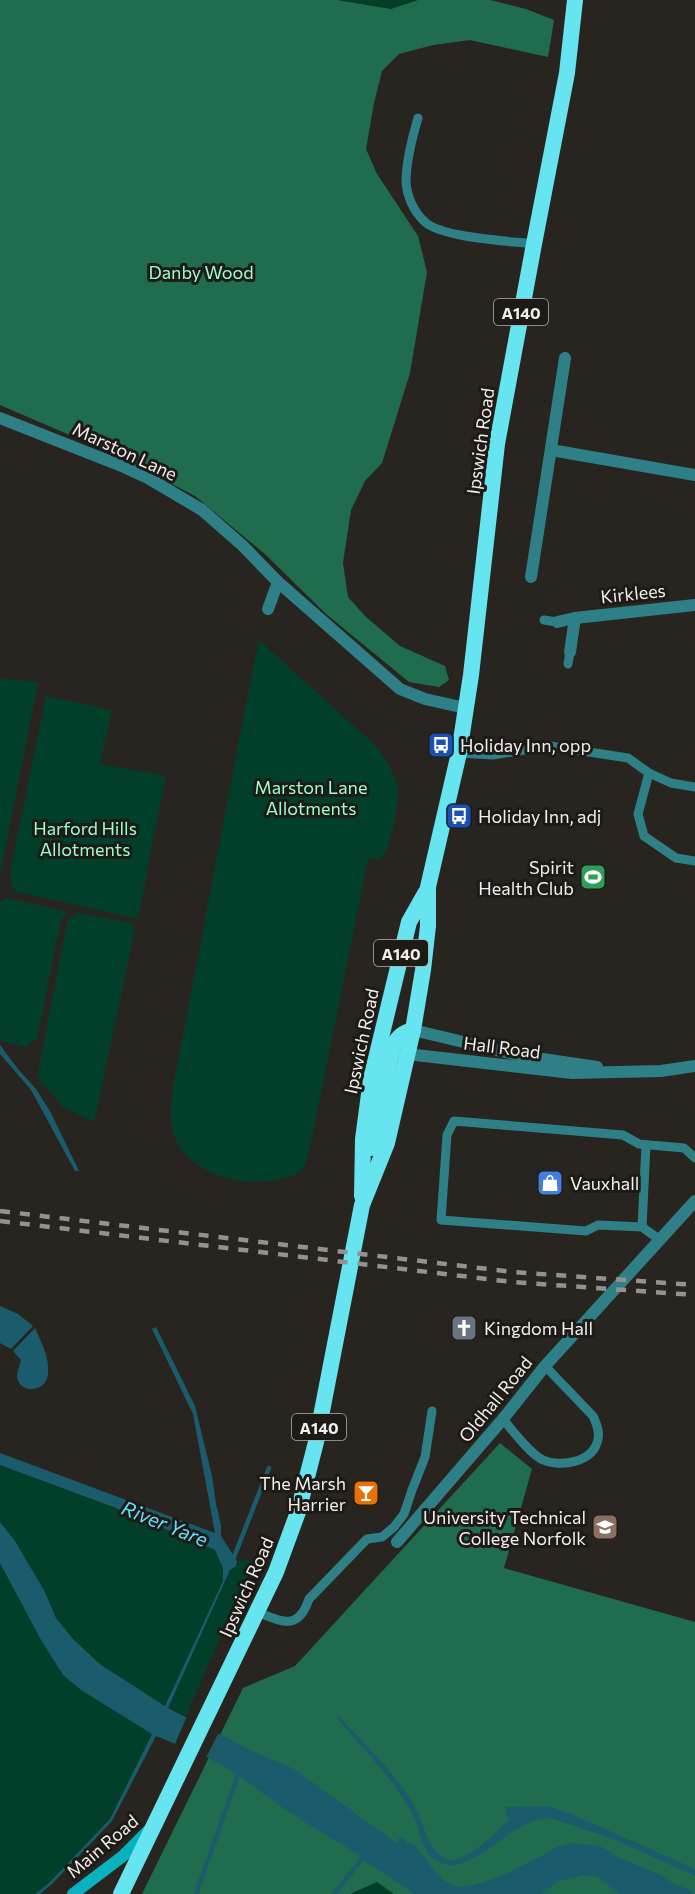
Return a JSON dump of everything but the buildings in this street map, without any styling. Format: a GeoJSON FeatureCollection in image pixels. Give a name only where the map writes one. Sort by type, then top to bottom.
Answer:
{"type":"FeatureCollection","features":[{"type":"Feature","properties":{"kind":"highway","name":"Ipswich Road"},"geometry":{"type":"LineString","coordinates":[[363,1172],[400,1050],[413,1030],[428,926],[428,887],[459,753],[477,626],[497,444],[567,73],[576,0]]}},
{"type":"Feature","properties":{"kind":"highway","name":"Ipswich Road"},"geometry":{"type":"LineString","coordinates":[[121,1894],[276,1572],[298,1512],[316,1442],[362,1205],[363,1139],[371,1079],[409,922],[428,887]]}},
{"type":"Feature","properties":{"kind":"highway","name":"Ipswich Road"},"geometry":{"type":"LineString","coordinates":[[362,1205],[387,1143],[400,1050]]}},
{"type":"Feature","properties":{"kind":"main road","name":"Main Road"},"geometry":{"type":"LineString","coordinates":[[73,1894],[123,1856],[153,1826]]}},
{"type":"Feature","properties":{"kind":"street"},"geometry":{"type":"LineString","coordinates":[[531,577],[565,358]]}},
{"type":"Feature","properties":{"kind":"street","name":"Marston Lane"},"geometry":{"type":"LineString","coordinates":[[0,418],[124,467],[148,478],[202,510],[242,545],[278,582],[400,689],[434,702],[465,708]]}},
{"type":"Feature","properties":{"kind":"street"},"geometry":{"type":"LineString","coordinates":[[551,450],[695,475]]}},
{"type":"Feature","properties":{"kind":"street"},"geometry":{"type":"LineString","coordinates":[[268,609],[278,582]]}},
{"type":"Feature","properties":{"kind":"street","name":"Kirklees"},"geometry":{"type":"LineString","coordinates":[[550,621],[695,604]]}},
{"type":"Feature","properties":{"kind":"street"},"geometry":{"type":"LineString","coordinates":[[569,658],[574,618]]}},
{"type":"Feature","properties":{"kind":"street"},"geometry":{"type":"LineString","coordinates":[[384,1023],[388,1036],[400,1050]]}},
{"type":"Feature","properties":{"kind":"street","name":"Hall Road"},"geometry":{"type":"LineString","coordinates":[[413,1030],[522,1056],[632,1072]]}},
{"type":"Feature","properties":{"kind":"street","name":"Hall Road"},"geometry":{"type":"LineString","coordinates":[[400,1050],[572,1073],[661,1071],[695,1066]]}},
{"type":"Feature","properties":{"kind":"street","name":"Oldhall Road"},"geometry":{"type":"LineString","coordinates":[[397,1542],[545,1366],[695,1201]]}},
{"type":"Feature","properties":{"kind":"lane"},"geometry":{"type":"LineString","coordinates":[[418,118],[406,182],[411,206],[426,224],[448,233],[534,244]]}},
{"type":"Feature","properties":{"kind":"lane"},"geometry":{"type":"LineString","coordinates":[[459,753],[492,755],[550,746],[628,758],[649,773],[671,783],[695,787]]}},
{"type":"Feature","properties":{"kind":"lane"},"geometry":{"type":"LineString","coordinates":[[649,773],[638,814],[644,836],[676,858],[695,861]]}},
{"type":"Feature","properties":{"kind":"lane"},"geometry":{"type":"LineString","coordinates":[[660,1240],[642,1227],[598,1225],[586,1231],[441,1220],[447,1135],[454,1121],[623,1135],[639,1144],[684,1148],[695,1158]]}},
{"type":"Feature","properties":{"kind":"lane"},"geometry":{"type":"LineString","coordinates":[[642,1227],[646,1145]]}},
{"type":"Feature","properties":{"kind":"lane"},"geometry":{"type":"LineString","coordinates":[[502,1419],[542,1460],[568,1463],[582,1460],[593,1450],[598,1439],[593,1416],[545,1366]]}},
{"type":"Feature","properties":{"kind":"lane"},"geometry":{"type":"LineString","coordinates":[[257,1612],[290,1622],[299,1618],[305,1611],[309,1599],[367,1539],[382,1537],[394,1527],[404,1514],[425,1457],[432,1411]]}},
{"type":"Feature","properties":{"kind":"green space","name":"Danby Wood"},"geometry":{"type":"Polygon","coordinates":[[[0,0],[337,0],[391,9],[418,0],[490,0],[526,9],[554,20],[548,57],[470,40],[433,45],[399,54],[382,71],[366,149],[377,174],[418,236],[427,272],[410,373],[382,463],[365,481],[351,510],[343,563],[348,597],[366,617],[400,646],[445,666],[449,680],[439,687],[409,682],[326,614],[266,555],[195,496],[116,455],[0,405],[0,0]]]}},
{"type":"Feature","properties":{"kind":"green space"},"geometry":{"type":"Polygon","coordinates":[[[337,0],[418,0],[391,9],[337,0]]]}},
{"type":"Feature","properties":{"kind":"green space","name":"Marston Lane Allotments"},"geometry":{"type":"Polygon","coordinates":[[[259,640],[377,747],[391,768],[399,791],[394,826],[386,853],[380,859],[368,859],[307,1160],[301,1171],[292,1176],[264,1182],[249,1182],[217,1175],[202,1168],[190,1158],[180,1147],[173,1133],[171,1101],[259,640]]]}},
{"type":"Feature","properties":{"kind":"green space","name":"Harford Hills Allotments"},"geometry":{"type":"Polygon","coordinates":[[[0,678],[38,682],[0,876],[0,678]]]}},
{"type":"Feature","properties":{"kind":"green space","name":"Harford Hills Allotments"},"geometry":{"type":"Polygon","coordinates":[[[46,696],[112,710],[100,764],[166,776],[138,919],[17,892],[12,887],[10,872],[46,696]]]}},
{"type":"Feature","properties":{"kind":"green space","name":"Harford Hills Allotments"},"geometry":{"type":"Polygon","coordinates":[[[8,898],[68,912],[61,920],[37,1039],[25,1047],[4,1042],[0,1037],[0,902],[8,898]]]}},
{"type":"Feature","properties":{"kind":"green space","name":"Harford Hills Allotments"},"geometry":{"type":"Polygon","coordinates":[[[79,913],[130,923],[135,929],[94,1122],[63,1107],[37,1077],[66,928],[69,918],[79,913]]]}},
{"type":"Feature","properties":{"kind":"green space"},"geometry":{"type":"Polygon","coordinates":[[[500,1443],[532,1469],[504,1568],[695,1622],[695,1894],[394,1894],[377,1882],[350,1894],[142,1894],[243,1688],[295,1666],[500,1443]]]}},
{"type":"Feature","properties":{"kind":"green space"},"geometry":{"type":"Polygon","coordinates":[[[0,1465],[116,1508],[215,1550],[223,1568],[223,1581],[165,1706],[101,1665],[73,1639],[56,1618],[45,1592],[15,1541],[0,1522],[0,1465]]]}},
{"type":"Feature","properties":{"kind":"green space"},"geometry":{"type":"Polygon","coordinates":[[[254,1560],[186,1716],[168,1708],[230,1570],[236,1566],[237,1561],[254,1560]]]}},
{"type":"Feature","properties":{"kind":"green space"},"geometry":{"type":"Polygon","coordinates":[[[0,1563],[41,1640],[63,1675],[81,1690],[153,1734],[110,1819],[49,1883],[35,1894],[0,1894],[0,1563]]]}},
{"type":"Feature","properties":{"kind":"green space"},"geometry":{"type":"Polygon","coordinates":[[[377,1882],[401,1894],[350,1894],[377,1882]]]}},
{"type":"Feature","properties":{"kind":"water"},"geometry":{"type":"Polygon","coordinates":[[[0,1045],[36,1089],[51,1113],[79,1171],[75,1171],[31,1090],[0,1054],[0,1045]]]}},
{"type":"Feature","properties":{"kind":"water"},"geometry":{"type":"Polygon","coordinates":[[[0,1306],[18,1314],[33,1326],[11,1349],[0,1343],[0,1306]]]}},
{"type":"Feature","properties":{"kind":"water","name":"River Yare"},"geometry":{"type":"Polygon","coordinates":[[[156,1327],[195,1406],[212,1476],[221,1536],[237,1561],[236,1566],[230,1570],[168,1708],[250,1750],[294,1769],[398,1844],[398,1839],[402,1837],[406,1843],[414,1844],[436,1873],[456,1887],[475,1885],[504,1875],[556,1847],[572,1843],[600,1846],[695,1894],[620,1894],[598,1877],[584,1875],[558,1881],[542,1894],[415,1894],[343,1844],[283,1808],[238,1775],[207,1757],[156,1736],[112,1821],[53,1883],[40,1894],[35,1894],[49,1883],[110,1819],[152,1734],[81,1690],[63,1675],[41,1640],[0,1563],[0,1522],[15,1541],[45,1592],[56,1618],[73,1639],[101,1665],[165,1706],[223,1581],[223,1568],[215,1550],[116,1508],[0,1465],[0,1453],[215,1533],[193,1414],[152,1329],[156,1327]]]}},
{"type":"Feature","properties":{"kind":"water"},"geometry":{"type":"Polygon","coordinates":[[[35,1328],[46,1356],[48,1374],[42,1385],[31,1389],[21,1385],[18,1381],[17,1374],[21,1360],[13,1351],[35,1328]]]}},
{"type":"Feature","properties":{"kind":"water"},"geometry":{"type":"Polygon","coordinates":[[[339,1716],[401,1786],[417,1811],[434,1849],[446,1859],[461,1858],[483,1844],[509,1820],[505,1811],[507,1807],[549,1806],[695,1869],[695,1876],[611,1838],[550,1818],[538,1820],[517,1829],[465,1862],[456,1865],[443,1864],[428,1853],[413,1815],[397,1789],[336,1717],[339,1716]]]}},
{"type":"Feature","properties":{"kind":"pier"},"geometry":{"type":"Polygon","coordinates":[[[188,1714],[220,1730],[205,1760],[174,1746],[188,1714]]]}},
{"type":"Feature","properties":{"kind":"waterway"},"geometry":{"type":"LineString","coordinates":[[234,1557],[269,1468]]}},
{"type":"Feature","properties":{"kind":"waterway"},"geometry":{"type":"LineString","coordinates":[[196,1894],[238,1775]]}},
{"type":"Feature","properties":{"kind":"waterway"},"geometry":{"type":"LineString","coordinates":[[334,1894],[362,1859]]}},
{"type":"Feature","properties":{"kind":"railway"},"geometry":{"type":"LineString","coordinates":[[0,1211],[513,1272],[695,1285]]}},
{"type":"Feature","properties":{"kind":"railway"},"geometry":{"type":"LineString","coordinates":[[0,1221],[512,1282],[695,1295]]}},
{"type":"Feature","properties":{"kind":"place","name":"Holiday Inn, opp"},"geometry":{"type":"Point","coordinates":[441,745]}},
{"type":"Feature","properties":{"kind":"place","name":"Holiday Inn, adj"},"geometry":{"type":"Point","coordinates":[459,816]}},
{"type":"Feature","properties":{"kind":"place","name":"Spirit Health Club"},"geometry":{"type":"Point","coordinates":[593,877]}},
{"type":"Feature","properties":{"kind":"place","name":"Vauxhall"},"geometry":{"type":"Point","coordinates":[550,1183]}},
{"type":"Feature","properties":{"kind":"place","name":"Kingdom Hall"},"geometry":{"type":"Point","coordinates":[464,1328]}},
{"type":"Feature","properties":{"kind":"place","name":"The Marsh Harrier"},"geometry":{"type":"Point","coordinates":[366,1493]}},
{"type":"Feature","properties":{"kind":"place","name":"University Technical College Norfolk"},"geometry":{"type":"Point","coordinates":[605,1527]}}]}
